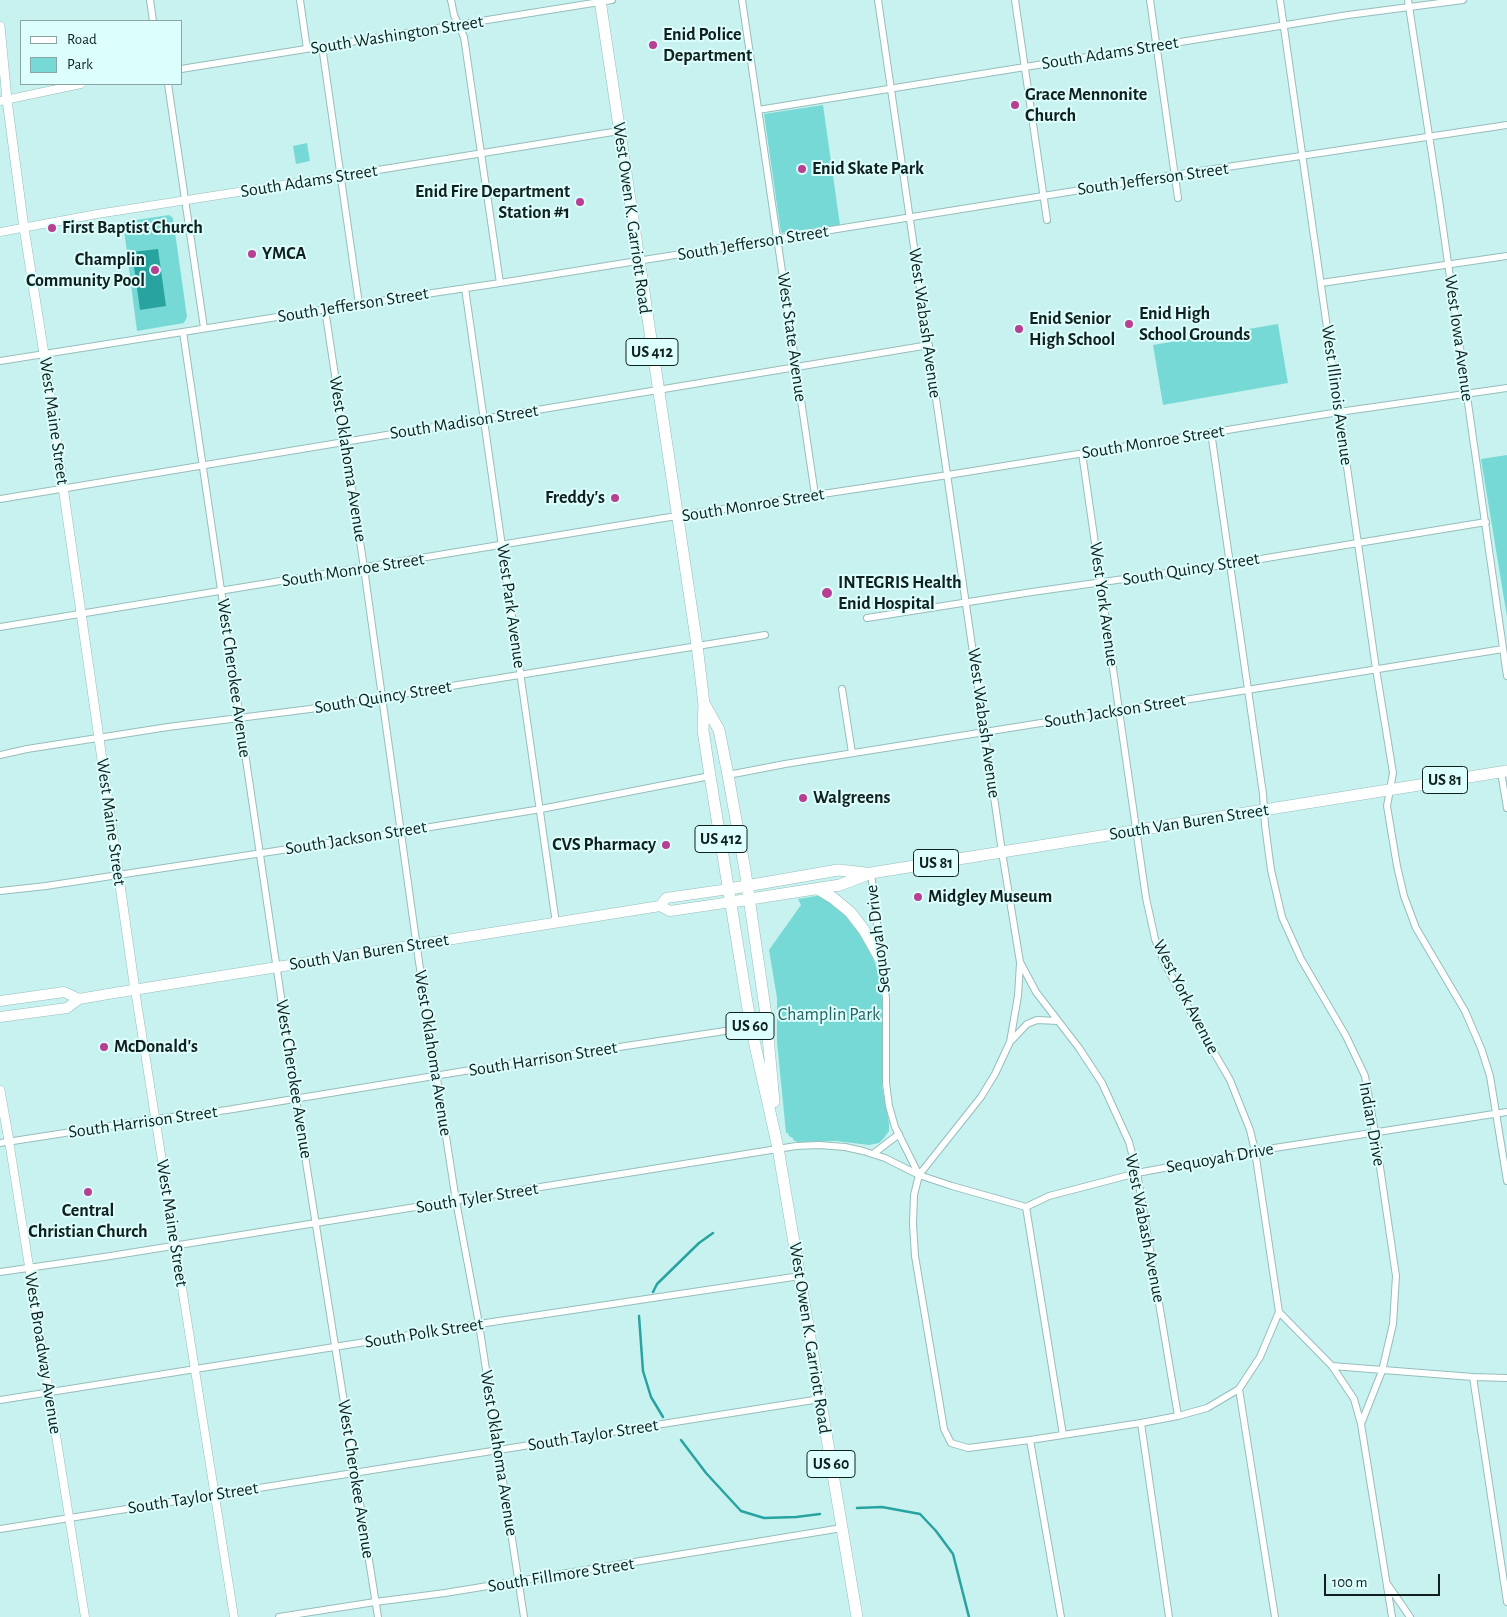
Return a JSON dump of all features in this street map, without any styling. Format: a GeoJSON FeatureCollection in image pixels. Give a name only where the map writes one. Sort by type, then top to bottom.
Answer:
{"type":"FeatureCollection","features":[{"type":"Feature","properties":{"kind":"highway","name":"West Owen K. Garriott Road"},"geometry":{"type":"LineString","coordinates":[[604,1],[619,131],[697,645],[710,776],[751,1027],[778,1148],[857,1617]]}},
{"type":"Feature","properties":{"kind":"highway","name":"West Owen K. Garriott Road"},"geometry":{"type":"LineString","coordinates":[[704,704],[718,730],[728,775],[747,886],[766,1015],[778,1148]]}},
{"type":"Feature","properties":{"kind":"highway","name":"South Van Buren Street"},"geometry":{"type":"LineString","coordinates":[[731,902],[840,885],[871,873],[1504,771]]}},
{"type":"Feature","properties":{"kind":"highway","name":"South Van Buren Street"},"geometry":{"type":"LineString","coordinates":[[729,889],[838,870],[871,873]]}},
{"type":"Feature","properties":{"kind":"highway"},"geometry":{"type":"LineString","coordinates":[[818,889],[850,912],[864,930],[882,962]]}},
{"type":"Feature","properties":{"kind":"main road","name":"West Maine Street"},"geometry":{"type":"LineString","coordinates":[[0,26],[4,100],[64,488],[135,990]]}},
{"type":"Feature","properties":{"kind":"main road","name":"South Van Buren Street"},"geometry":{"type":"LineString","coordinates":[[660,906],[666,898],[729,889]]}},
{"type":"Feature","properties":{"kind":"main road","name":"South Van Buren Street"},"geometry":{"type":"LineString","coordinates":[[79,999],[660,906],[670,912],[731,902]]}},
{"type":"Feature","properties":{"kind":"main road"},"geometry":{"type":"LineString","coordinates":[[0,1001],[64,992],[79,999],[67,1008],[0,1017]]}},
{"type":"Feature","properties":{"kind":"main road","name":"West Broadway Avenue"},"geometry":{"type":"LineString","coordinates":[[0,1090],[5,1142]]}},
{"type":"Feature","properties":{"kind":"street"},"geometry":{"type":"LineString","coordinates":[[150,0],[153,20]]}},
{"type":"Feature","properties":{"kind":"street"},"geometry":{"type":"LineString","coordinates":[[300,0],[307,48]]}},
{"type":"Feature","properties":{"kind":"street"},"geometry":{"type":"LineString","coordinates":[[451,0],[454,15],[464,36],[500,284]]}},
{"type":"Feature","properties":{"kind":"street","name":"West State Avenue"},"geometry":{"type":"LineString","coordinates":[[742,0],[815,495]]}},
{"type":"Feature","properties":{"kind":"street","name":"West Wabash Avenue"},"geometry":{"type":"LineString","coordinates":[[878,0],[1002,852],[1020,962],[1036,992],[1079,1048],[1102,1083],[1129,1142],[1138,1173],[1178,1416]]}},
{"type":"Feature","properties":{"kind":"street"},"geometry":{"type":"LineString","coordinates":[[1015,0],[1047,220]]}},
{"type":"Feature","properties":{"kind":"street"},"geometry":{"type":"LineString","coordinates":[[1150,0],[1178,198]]}},
{"type":"Feature","properties":{"kind":"street","name":"West Illinois Avenue"},"geometry":{"type":"LineString","coordinates":[[1280,0],[1376,669],[1393,773],[1387,806],[1396,866],[1404,896],[1416,928],[1465,1011],[1482,1048],[1490,1076],[1507,1181]]}},
{"type":"Feature","properties":{"kind":"street","name":"West Iowa Avenue"},"geometry":{"type":"LineString","coordinates":[[1408,0],[1486,522],[1507,676]]}},
{"type":"Feature","properties":{"kind":"street","name":"South Adams Street"},"geometry":{"type":"LineString","coordinates":[[758,110],[1348,15],[1463,0]]}},
{"type":"Feature","properties":{"kind":"street","name":"South Washington Street"},"geometry":{"type":"LineString","coordinates":[[182,68],[604,1]]}},
{"type":"Feature","properties":{"kind":"street"},"geometry":{"type":"LineString","coordinates":[[322,46],[358,304]]}},
{"type":"Feature","properties":{"kind":"street"},"geometry":{"type":"LineString","coordinates":[[4,100],[76,85]]}},
{"type":"Feature","properties":{"kind":"street"},"geometry":{"type":"LineString","coordinates":[[168,85],[204,328]]}},
{"type":"Feature","properties":{"kind":"street","name":"South Jefferson Street"},"geometry":{"type":"LineString","coordinates":[[0,361],[358,304],[500,284],[1044,195],[1507,125]]}},
{"type":"Feature","properties":{"kind":"street","name":"South Adams Street"},"geometry":{"type":"LineString","coordinates":[[0,232],[97,214],[619,131]]}},
{"type":"Feature","properties":{"kind":"street"},"geometry":{"type":"LineString","coordinates":[[1322,283],[1507,256]]}},
{"type":"Feature","properties":{"kind":"street","name":"West Park Avenue"},"geometry":{"type":"LineString","coordinates":[[465,288],[556,923]]}},
{"type":"Feature","properties":{"kind":"street","name":"West Oklahoma Avenue"},"geometry":{"type":"LineString","coordinates":[[325,310],[364,568],[416,945],[456,1201],[479,1324],[524,1617]]}},
{"type":"Feature","properties":{"kind":"street","name":"West Cherokee Avenue"},"geometry":{"type":"LineString","coordinates":[[184,332],[276,967],[378,1617]]}},
{"type":"Feature","properties":{"kind":"street","name":"South Madison Street"},"geometry":{"type":"LineString","coordinates":[[0,499],[929,345]]}},
{"type":"Feature","properties":{"kind":"street","name":"South Monroe Street"},"geometry":{"type":"LineString","coordinates":[[0,627],[1211,432],[1507,388]]}},
{"type":"Feature","properties":{"kind":"street","name":"Indian Drive"},"geometry":{"type":"LineString","coordinates":[[1211,432],[1263,794],[1271,870],[1282,917],[1301,959],[1346,1036],[1365,1076],[1375,1133],[1396,1276],[1394,1324],[1382,1371],[1362,1424]]}},
{"type":"Feature","properties":{"kind":"street","name":"West York Avenue"},"geometry":{"type":"LineString","coordinates":[[1082,453],[1146,898],[1155,939],[1164,962],[1230,1080],[1250,1130],[1255,1151],[1279,1312]]}},
{"type":"Feature","properties":{"kind":"street","name":"South Quincy Street"},"geometry":{"type":"LineString","coordinates":[[867,618],[1230,564],[1486,522]]}},
{"type":"Feature","properties":{"kind":"street","name":"South Quincy Street"},"geometry":{"type":"LineString","coordinates":[[0,755],[168,727],[240,719],[521,676],[765,635]]}},
{"type":"Feature","properties":{"kind":"street","name":"South Jackson Street"},"geometry":{"type":"LineString","coordinates":[[728,775],[852,753],[1503,649]]}},
{"type":"Feature","properties":{"kind":"street"},"geometry":{"type":"LineString","coordinates":[[842,689],[852,753]]}},
{"type":"Feature","properties":{"kind":"street"},"geometry":{"type":"LineString","coordinates":[[1504,771],[1507,808]]}},
{"type":"Feature","properties":{"kind":"street","name":"South Jackson Street"},"geometry":{"type":"LineString","coordinates":[[0,891],[400,832],[541,809],[710,776]]}},
{"type":"Feature","properties":{"kind":"street","name":"Sequoyah Drive"},"geometry":{"type":"LineString","coordinates":[[871,873],[886,998],[886,1083],[889,1106],[899,1134],[920,1175]]}},
{"type":"Feature","properties":{"kind":"street"},"geometry":{"type":"LineString","coordinates":[[1020,962],[1018,996],[1010,1042],[995,1074],[980,1097],[920,1175],[914,1195],[915,1256],[944,1430],[951,1443],[968,1448],[1030,1440],[1140,1423],[1207,1408],[1239,1389],[1260,1357],[1279,1312],[1332,1366],[1473,1378],[1507,1378]]}},
{"type":"Feature","properties":{"kind":"street","name":"West Maine Street"},"geometry":{"type":"LineString","coordinates":[[135,990],[234,1617]]}},
{"type":"Feature","properties":{"kind":"street"},"geometry":{"type":"LineString","coordinates":[[1010,1042],[1027,1024],[1037,1020],[1058,1021]]}},
{"type":"Feature","properties":{"kind":"street","name":"South Harrison Street"},"geometry":{"type":"LineString","coordinates":[[5,1142],[227,1110],[751,1027]]}},
{"type":"Feature","properties":{"kind":"street","name":"Sequoyah Drive"},"geometry":{"type":"LineString","coordinates":[[1026,1207],[1049,1196],[1138,1173],[1255,1151],[1507,1112]]}},
{"type":"Feature","properties":{"kind":"street"},"geometry":{"type":"LineString","coordinates":[[873,1154],[899,1134]]}},
{"type":"Feature","properties":{"kind":"street","name":"West Broadway Avenue"},"geometry":{"type":"LineString","coordinates":[[5,1142],[30,1268],[85,1617]]}},
{"type":"Feature","properties":{"kind":"street","name":"South Tyler Street"},"geometry":{"type":"LineString","coordinates":[[0,1272],[317,1224],[778,1148],[819,1145],[845,1147],[873,1154],[920,1175]]}},
{"type":"Feature","properties":{"kind":"street"},"geometry":{"type":"LineString","coordinates":[[920,1175],[1026,1207],[1063,1435]]}},
{"type":"Feature","properties":{"kind":"street","name":"South Polk Street"},"geometry":{"type":"LineString","coordinates":[[0,1400],[479,1324],[800,1276]]}},
{"type":"Feature","properties":{"kind":"street","name":"Indian Drive"},"geometry":{"type":"LineString","coordinates":[[1332,1366],[1354,1399],[1362,1424],[1392,1617]]}},
{"type":"Feature","properties":{"kind":"street"},"geometry":{"type":"LineString","coordinates":[[1473,1378],[1507,1602]]}},
{"type":"Feature","properties":{"kind":"street"},"geometry":{"type":"LineString","coordinates":[[1239,1389],[1275,1617]]}},
{"type":"Feature","properties":{"kind":"street","name":"South Taylor Street"},"geometry":{"type":"LineString","coordinates":[[0,1529],[820,1399]]}},
{"type":"Feature","properties":{"kind":"street"},"geometry":{"type":"LineString","coordinates":[[1140,1423],[1169,1617]]}},
{"type":"Feature","properties":{"kind":"street"},"geometry":{"type":"LineString","coordinates":[[1030,1440],[1061,1617]]}},
{"type":"Feature","properties":{"kind":"street","name":"South Fillmore Street"},"geometry":{"type":"LineString","coordinates":[[279,1617],[445,1593],[842,1528]]}},
{"type":"Feature","properties":{"kind":"street"},"geometry":{"type":"LineString","coordinates":[[1387,1583],[1410,1617]]}},
{"type":"Feature","properties":{"kind":"green space","name":"Enid Skate Park"},"geometry":{"type":"Polygon","coordinates":[[[823,105],[840,225],[781,233],[764,114],[823,105]]]}},
{"type":"Feature","properties":{"kind":"green space"},"geometry":{"type":"Polygon","coordinates":[[[307,143],[310,161],[296,164],[293,146],[307,143]]]}},
{"type":"Feature","properties":{"kind":"green space","name":"Champlin Community Pool"},"geometry":{"type":"Polygon","coordinates":[[[169,215],[173,218],[187,317],[184,323],[137,331],[123,222],[169,215]]]}},
{"type":"Feature","properties":{"kind":"green space"},"geometry":{"type":"Polygon","coordinates":[[[1278,324],[1288,383],[1163,405],[1153,345],[1278,324]]]}},
{"type":"Feature","properties":{"kind":"green space"},"geometry":{"type":"Polygon","coordinates":[[[1507,455],[1507,617],[1481,459],[1507,455]]]}},
{"type":"Feature","properties":{"kind":"green space","name":"Champlin Park"},"geometry":{"type":"Polygon","coordinates":[[[822,895],[851,920],[871,952],[878,972],[882,999],[882,1086],[889,1123],[889,1131],[879,1143],[869,1145],[836,1141],[798,1142],[786,1133],[777,1042],[777,998],[769,950],[801,905],[798,899],[822,895]]]}},
{"type":"Feature","properties":{"kind":"shaded area","name":"Champlin Community Pool"},"geometry":{"type":"Polygon","coordinates":[[[158,249],[166,306],[140,310],[132,252],[158,249]]]}},
{"type":"Feature","properties":{"kind":"waterway"},"geometry":{"type":"LineString","coordinates":[[653,1292],[657,1284],[699,1243],[713,1233]]}},
{"type":"Feature","properties":{"kind":"waterway"},"geometry":{"type":"LineString","coordinates":[[639,1316],[643,1371],[651,1397],[663,1417]]}},
{"type":"Feature","properties":{"kind":"waterway"},"geometry":{"type":"LineString","coordinates":[[681,1440],[706,1473],[741,1511],[764,1518],[820,1514]]}},
{"type":"Feature","properties":{"kind":"waterway"},"geometry":{"type":"LineString","coordinates":[[857,1508],[882,1507],[920,1514],[936,1531],[953,1554],[969,1617]]}},
{"type":"Feature","properties":{"kind":"place","name":"Enid Police Department"},"geometry":{"type":"Point","coordinates":[653,45]}},
{"type":"Feature","properties":{"kind":"place","name":"Grace Mennonite Church"},"geometry":{"type":"Point","coordinates":[1015,105]}},
{"type":"Feature","properties":{"kind":"place","name":"Enid Skate Park"},"geometry":{"type":"Point","coordinates":[802,169]}},
{"type":"Feature","properties":{"kind":"place","name":"Enid Fire Department Station #1"},"geometry":{"type":"Point","coordinates":[580,202]}},
{"type":"Feature","properties":{"kind":"place","name":"First Baptist Church"},"geometry":{"type":"Point","coordinates":[52,228]}},
{"type":"Feature","properties":{"kind":"place","name":"YMCA"},"geometry":{"type":"Point","coordinates":[252,254]}},
{"type":"Feature","properties":{"kind":"place","name":"Champlin Community Pool"},"geometry":{"type":"Point","coordinates":[155,270]}},
{"type":"Feature","properties":{"kind":"place","name":"Enid High School Grounds"},"geometry":{"type":"Point","coordinates":[1129,324]}},
{"type":"Feature","properties":{"kind":"place","name":"Enid Senior High School"},"geometry":{"type":"Point","coordinates":[1019,329]}},
{"type":"Feature","properties":{"kind":"place","name":"Freddy's"},"geometry":{"type":"Point","coordinates":[615,498]}},
{"type":"Feature","properties":{"kind":"place","name":"INTEGRIS Health Enid Hospital"},"geometry":{"type":"Point","coordinates":[827,593]}},
{"type":"Feature","properties":{"kind":"place","name":"Walgreens"},"geometry":{"type":"Point","coordinates":[803,798]}},
{"type":"Feature","properties":{"kind":"place","name":"CVS Pharmacy"},"geometry":{"type":"Point","coordinates":[666,845]}},
{"type":"Feature","properties":{"kind":"place","name":"Midgley Museum"},"geometry":{"type":"Point","coordinates":[918,897]}},
{"type":"Feature","properties":{"kind":"place","name":"McDonald's"},"geometry":{"type":"Point","coordinates":[104,1047]}},
{"type":"Feature","properties":{"kind":"place","name":"Central Christian Church"},"geometry":{"type":"Point","coordinates":[88,1192]}}]}
